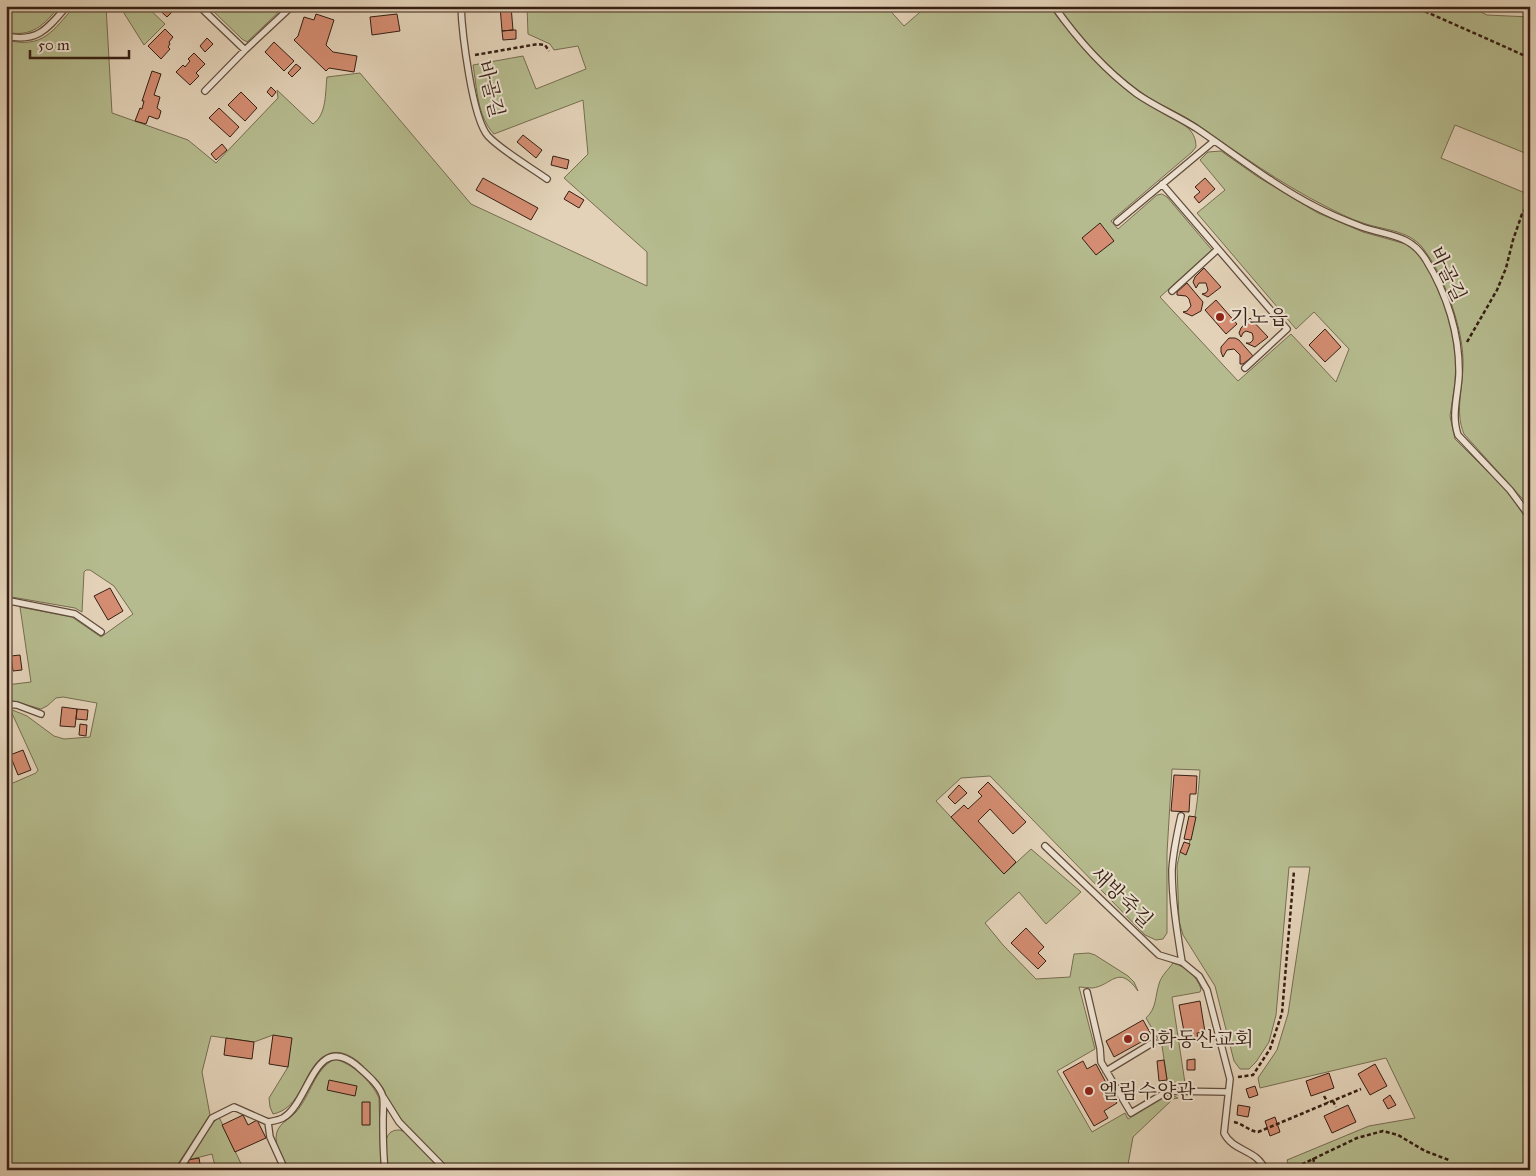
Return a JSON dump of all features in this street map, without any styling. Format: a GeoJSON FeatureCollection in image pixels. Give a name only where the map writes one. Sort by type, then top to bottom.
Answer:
{"type":"FeatureCollection","features":[{"type":"Feature","properties":{"kind":"lane"},"geometry":{"type":"LineString","coordinates":[[6,36],[16,38],[35,36],[49,26],[67,6]]}},
{"type":"Feature","properties":{"kind":"lane"},"geometry":{"type":"LineString","coordinates":[[199,6],[245,50]]}},
{"type":"Feature","properties":{"kind":"lane"},"geometry":{"type":"LineString","coordinates":[[206,91],[245,50],[292,6]]}},
{"type":"Feature","properties":{"kind":"lane","name":"바골길"},"geometry":{"type":"LineString","coordinates":[[461,6],[466,57],[477,112],[484,130],[493,140],[547,179]]}},
{"type":"Feature","properties":{"kind":"lane","name":"바골길"},"geometry":{"type":"LineString","coordinates":[[1054,6],[1073,33],[1136,93],[1196,128],[1259,174],[1317,208],[1363,227],[1408,240],[1419,248],[1444,296],[1459,355],[1454,424],[1458,435],[1510,490],[1530,517]]}},
{"type":"Feature","properties":{"kind":"lane"},"geometry":{"type":"LineString","coordinates":[[1117,222],[1214,141]]}},
{"type":"Feature","properties":{"kind":"lane"},"geometry":{"type":"LineString","coordinates":[[1162,184],[1287,329],[1245,368]]}},
{"type":"Feature","properties":{"kind":"lane"},"geometry":{"type":"LineString","coordinates":[[1172,291],[1218,249]]}},
{"type":"Feature","properties":{"kind":"lane"},"geometry":{"type":"LineString","coordinates":[[6,602],[10,601],[75,614],[101,632]]}},
{"type":"Feature","properties":{"kind":"lane"},"geometry":{"type":"LineString","coordinates":[[6,704],[17,705],[41,714]]}},
{"type":"Feature","properties":{"kind":"lane","name":"새방죽길"},"geometry":{"type":"LineString","coordinates":[[1181,816],[1174,848],[1172,870],[1175,921],[1182,962]]}},
{"type":"Feature","properties":{"kind":"lane","name":"새방죽길"},"geometry":{"type":"LineString","coordinates":[[1045,846],[1159,955],[1182,962],[1199,976],[1207,990],[1230,1079],[1224,1133],[1228,1141],[1256,1157],[1265,1170]]}},
{"type":"Feature","properties":{"kind":"lane"},"geometry":{"type":"LineString","coordinates":[[1087,992],[1100,1048],[1101,1062],[1131,1113],[1168,1091],[1228,1092]]}},
{"type":"Feature","properties":{"kind":"lane"},"geometry":{"type":"LineString","coordinates":[[1106,1071],[1154,1042]]}},
{"type":"Feature","properties":{"kind":"lane"},"geometry":{"type":"LineString","coordinates":[[179,1170],[212,1118],[234,1107],[268,1122],[282,1118],[293,1109],[317,1068],[332,1056],[347,1058],[365,1072],[375,1084],[399,1122],[446,1170]]}},
{"type":"Feature","properties":{"kind":"lane"},"geometry":{"type":"LineString","coordinates":[[383,1096],[385,1170]]}},
{"type":"Feature","properties":{"kind":"lane"},"geometry":{"type":"LineString","coordinates":[[268,1122],[270,1137],[285,1170]]}},
{"type":"Feature","properties":{"kind":"path"},"geometry":{"type":"LineString","coordinates":[[1413,6],[1523,55],[1530,62]]}},
{"type":"Feature","properties":{"kind":"path"},"geometry":{"type":"LineString","coordinates":[[466,57],[538,44],[545,45],[549,51]]}},
{"type":"Feature","properties":{"kind":"path"},"geometry":{"type":"LineString","coordinates":[[1459,355],[1497,290],[1506,268],[1522,214],[1530,201]]}},
{"type":"Feature","properties":{"kind":"path"},"geometry":{"type":"LineString","coordinates":[[1230,1079],[1253,1075],[1270,1050],[1282,1013],[1294,871]]}},
{"type":"Feature","properties":{"kind":"path"},"geometry":{"type":"LineString","coordinates":[[1225,1121],[1240,1124],[1249,1130],[1258,1132],[1361,1089]]}},
{"type":"Feature","properties":{"kind":"path"},"geometry":{"type":"LineString","coordinates":[[1324,1096],[1328,1103]]}},
{"type":"Feature","properties":{"kind":"path"},"geometry":{"type":"LineString","coordinates":[[1333,1101],[1336,1107]]}},
{"type":"Feature","properties":{"kind":"path"},"geometry":{"type":"LineString","coordinates":[[1290,1170],[1357,1138],[1383,1131],[1398,1135],[1425,1151],[1449,1160]]}},
{"type":"Feature","properties":{"kind":"path"},"geometry":{"type":"LineString","coordinates":[[1313,1158],[1316,1170]]}},
{"type":"Feature","properties":{"kind":"green space"},"geometry":{"type":"Polygon","coordinates":[[[6,6],[59,6],[37,28],[23,33],[15,33],[6,32],[6,6]]]}},
{"type":"Feature","properties":{"kind":"green space"},"geometry":{"type":"Polygon","coordinates":[[[75,6],[106,6],[112,113],[188,140],[216,163],[278,98],[277,90],[313,124],[318,120],[323,109],[327,77],[360,73],[471,204],[647,286],[647,252],[564,178],[588,154],[583,100],[494,134],[484,119],[473,65],[523,56],[536,89],[586,69],[578,46],[554,50],[550,44],[528,34],[527,6],[886,6],[904,26],[926,7],[933,12],[939,6],[1049,6],[1082,46],[1107,70],[1147,103],[1185,126],[1194,136],[1196,147],[1192,152],[1111,221],[1118,229],[1157,195],[1162,194],[1167,197],[1212,250],[1160,297],[1238,381],[1291,334],[1336,382],[1349,349],[1314,312],[1296,329],[1197,213],[1225,190],[1200,160],[1208,152],[1221,151],[1258,177],[1318,213],[1363,232],[1406,244],[1417,251],[1435,282],[1448,314],[1453,337],[1456,359],[1455,383],[1450,416],[1455,439],[1507,491],[1530,524],[1530,1170],[1290,1170],[1287,1160],[1369,1126],[1415,1118],[1386,1058],[1260,1088],[1258,1078],[1277,1050],[1288,1014],[1310,867],[1289,867],[1276,1015],[1269,1042],[1249,1069],[1240,1069],[1234,1061],[1215,986],[1183,935],[1179,921],[1177,866],[1180,852],[1186,854],[1192,833],[1200,770],[1172,769],[1167,853],[1167,933],[1163,939],[1156,940],[1145,935],[990,776],[961,778],[936,801],[1004,874],[1031,849],[1081,892],[1046,924],[1019,892],[985,923],[1003,945],[1036,979],[1070,977],[1074,954],[1089,953],[1128,976],[1134,982],[1138,991],[1125,978],[1120,977],[1092,988],[1079,987],[1095,1049],[1057,1071],[1092,1132],[1125,1113],[1128,1119],[1166,1095],[1170,1094],[1178,1098],[1173,1099],[1133,1137],[1127,1170],[450,1170],[401,1121],[371,1074],[356,1060],[347,1055],[330,1053],[322,1057],[309,1073],[298,1095],[288,1107],[273,1114],[269,1098],[288,1067],[273,1035],[254,1042],[211,1036],[202,1072],[210,1115],[174,1170],[6,1170],[6,786],[36,773],[38,770],[10,709],[27,716],[54,736],[64,739],[90,737],[97,703],[63,697],[56,698],[41,709],[6,699],[6,685],[31,682],[20,607],[72,617],[101,637],[133,614],[114,586],[90,570],[84,572],[82,612],[75,608],[6,596],[6,40],[30,42],[38,40],[53,30],[75,6]]]}},
{"type":"Feature","properties":{"kind":"green space"},"geometry":{"type":"Polygon","coordinates":[[[126,6],[146,6],[165,24],[144,45],[122,10],[126,6]]]}},
{"type":"Feature","properties":{"kind":"green space"},"geometry":{"type":"Polygon","coordinates":[[[216,6],[285,6],[247,42],[212,10],[216,6]]]}},
{"type":"Feature","properties":{"kind":"green space"},"geometry":{"type":"Polygon","coordinates":[[[1058,6],[1468,6],[1487,15],[1530,17],[1530,155],[1455,125],[1441,158],[1530,195],[1530,507],[1464,434],[1460,416],[1463,359],[1459,331],[1444,285],[1422,247],[1410,237],[1353,220],[1308,197],[1260,168],[1192,121],[1148,97],[1122,78],[1099,56],[1058,6]]]}},
{"type":"Feature","properties":{"kind":"green space"},"geometry":{"type":"Polygon","coordinates":[[[1173,963],[1190,973],[1197,980],[1201,989],[1200,992],[1172,997],[1185,1083],[1168,1086],[1162,1046],[1146,1018],[1154,1006],[1160,981],[1173,963]]]}},
{"type":"Feature","properties":{"kind":"green space"},"geometry":{"type":"Polygon","coordinates":[[[335,1059],[342,1061],[361,1074],[379,1098],[381,1170],[289,1170],[277,1146],[278,1129],[296,1112],[322,1069],[335,1059]]]}},
{"type":"Feature","properties":{"kind":"green space"},"geometry":{"type":"Polygon","coordinates":[[[219,1117],[244,1170],[216,1170],[212,1154],[188,1160],[210,1126],[219,1117]]]}},
{"type":"Feature","properties":{"kind":"green space"},"geometry":{"type":"Polygon","coordinates":[[[400,1130],[405,1132],[442,1170],[388,1170],[387,1138],[393,1131],[400,1130]]]}},
{"type":"Feature","properties":{"kind":"building"},"geometry":{"type":"Polygon","coordinates":[[[155,6],[173,6],[176,8],[167,17],[155,6]]]}},
{"type":"Feature","properties":{"kind":"building"},"geometry":{"type":"Polygon","coordinates":[[[471,6],[485,6],[485,10],[471,10],[471,6]]]}},
{"type":"Feature","properties":{"kind":"building"},"geometry":{"type":"Polygon","coordinates":[[[500,6],[511,6],[513,30],[502,31],[500,6]]]}},
{"type":"Feature","properties":{"kind":"building"},"geometry":{"type":"Polygon","coordinates":[[[316,14],[334,20],[326,45],[333,52],[357,56],[354,72],[329,68],[326,71],[294,40],[298,36],[304,17],[314,20],[316,14]]]}},
{"type":"Feature","properties":{"kind":"building"},"geometry":{"type":"Polygon","coordinates":[[[397,14],[400,31],[372,35],[370,17],[397,14]]]}},
{"type":"Feature","properties":{"kind":"building"},"geometry":{"type":"Polygon","coordinates":[[[165,29],[173,37],[169,42],[168,47],[170,49],[161,59],[148,46],[165,29]]]}},
{"type":"Feature","properties":{"kind":"building"},"geometry":{"type":"Polygon","coordinates":[[[516,30],[516,39],[503,40],[502,31],[516,30]]]}},
{"type":"Feature","properties":{"kind":"building"},"geometry":{"type":"Polygon","coordinates":[[[207,38],[213,44],[205,52],[200,46],[207,38]]]}},
{"type":"Feature","properties":{"kind":"building"},"geometry":{"type":"Polygon","coordinates":[[[274,42],[294,61],[284,71],[265,52],[274,42]]]}},
{"type":"Feature","properties":{"kind":"building"},"geometry":{"type":"Polygon","coordinates":[[[194,53],[205,64],[196,73],[199,76],[190,85],[176,72],[183,65],[185,67],[190,61],[188,59],[194,53]]]}},
{"type":"Feature","properties":{"kind":"building"},"geometry":{"type":"Polygon","coordinates":[[[296,64],[301,68],[292,77],[288,73],[296,64]]]}},
{"type":"Feature","properties":{"kind":"building"},"geometry":{"type":"Polygon","coordinates":[[[152,71],[161,74],[154,95],[160,97],[157,108],[161,111],[157,119],[149,116],[146,124],[135,121],[140,108],[142,109],[144,101],[142,101],[152,71]]]}},
{"type":"Feature","properties":{"kind":"building"},"geometry":{"type":"Polygon","coordinates":[[[271,87],[276,92],[272,97],[267,92],[271,87]]]}},
{"type":"Feature","properties":{"kind":"building"},"geometry":{"type":"Polygon","coordinates":[[[241,92],[257,108],[245,121],[228,105],[241,92]]]}},
{"type":"Feature","properties":{"kind":"building"},"geometry":{"type":"Polygon","coordinates":[[[219,108],[239,127],[230,137],[209,118],[219,108]]]}},
{"type":"Feature","properties":{"kind":"building"},"geometry":{"type":"Polygon","coordinates":[[[523,135],[542,150],[536,158],[517,142],[523,135]]]}},
{"type":"Feature","properties":{"kind":"building"},"geometry":{"type":"Polygon","coordinates":[[[222,144],[227,150],[216,160],[211,154],[222,144]]]}},
{"type":"Feature","properties":{"kind":"building"},"geometry":{"type":"Polygon","coordinates":[[[553,156],[569,160],[567,169],[551,165],[553,156]]]}},
{"type":"Feature","properties":{"kind":"building"},"geometry":{"type":"Polygon","coordinates":[[[483,178],[538,208],[531,220],[476,190],[483,178]]]}},
{"type":"Feature","properties":{"kind":"building"},"geometry":{"type":"Polygon","coordinates":[[[1205,178],[1215,189],[1199,203],[1194,197],[1200,192],[1195,187],[1205,178]]]}},
{"type":"Feature","properties":{"kind":"building"},"geometry":{"type":"Polygon","coordinates":[[[569,191],[584,200],[579,208],[564,199],[569,191]]]}},
{"type":"Feature","properties":{"kind":"building"},"geometry":{"type":"Polygon","coordinates":[[[1100,223],[1114,241],[1096,255],[1082,238],[1100,223]]]}},
{"type":"Feature","properties":{"kind":"building"},"geometry":{"type":"Polygon","coordinates":[[[1204,268],[1221,287],[1208,297],[1202,294],[1208,290],[1206,283],[1199,283],[1196,288],[1193,282],[1195,277],[1204,268]]]}},
{"type":"Feature","properties":{"kind":"building"},"geometry":{"type":"Polygon","coordinates":[[[1187,283],[1203,302],[1201,311],[1192,316],[1183,312],[1187,311],[1191,306],[1189,299],[1186,296],[1177,295],[1177,292],[1187,283]]]}},
{"type":"Feature","properties":{"kind":"building"},"geometry":{"type":"Polygon","coordinates":[[[1216,300],[1237,324],[1226,334],[1205,310],[1216,300]]]}},
{"type":"Feature","properties":{"kind":"building"},"geometry":{"type":"Polygon","coordinates":[[[1250,318],[1268,337],[1255,347],[1246,343],[1250,343],[1253,340],[1252,333],[1246,331],[1241,337],[1239,333],[1250,318]]]}},
{"type":"Feature","properties":{"kind":"building"},"geometry":{"type":"Polygon","coordinates":[[[1325,329],[1341,347],[1325,362],[1309,345],[1325,329]]]}},
{"type":"Feature","properties":{"kind":"building"},"geometry":{"type":"Polygon","coordinates":[[[1229,338],[1239,340],[1253,356],[1243,364],[1240,364],[1240,355],[1234,349],[1227,350],[1223,357],[1221,347],[1229,338]]]}},
{"type":"Feature","properties":{"kind":"building"},"geometry":{"type":"Polygon","coordinates":[[[110,588],[123,611],[108,620],[94,596],[110,588]]]}},
{"type":"Feature","properties":{"kind":"building"},"geometry":{"type":"Polygon","coordinates":[[[20,655],[22,670],[13,671],[11,656],[20,655]]]}},
{"type":"Feature","properties":{"kind":"building"},"geometry":{"type":"Polygon","coordinates":[[[62,707],[77,709],[75,727],[60,726],[62,707]]]}},
{"type":"Feature","properties":{"kind":"building"},"geometry":{"type":"Polygon","coordinates":[[[77,709],[88,710],[87,720],[76,719],[77,709]]]}},
{"type":"Feature","properties":{"kind":"building"},"geometry":{"type":"Polygon","coordinates":[[[80,724],[87,725],[86,736],[79,735],[80,724]]]}},
{"type":"Feature","properties":{"kind":"building"},"geometry":{"type":"Polygon","coordinates":[[[23,750],[31,770],[18,775],[10,755],[23,750]]]}},
{"type":"Feature","properties":{"kind":"building"},"geometry":{"type":"Polygon","coordinates":[[[1174,775],[1197,776],[1196,794],[1190,794],[1189,812],[1171,811],[1174,775]]]}},
{"type":"Feature","properties":{"kind":"building"},"geometry":{"type":"Polygon","coordinates":[[[988,782],[1026,822],[1013,834],[990,809],[978,821],[1016,862],[1004,874],[951,817],[964,805],[968,809],[982,796],[978,792],[988,782]]]}},
{"type":"Feature","properties":{"kind":"building"},"geometry":{"type":"Polygon","coordinates":[[[959,785],[967,793],[955,804],[948,797],[959,785]]]}},
{"type":"Feature","properties":{"kind":"building"},"geometry":{"type":"Polygon","coordinates":[[[1189,816],[1196,817],[1191,840],[1184,839],[1189,816]]]}},
{"type":"Feature","properties":{"kind":"building"},"geometry":{"type":"Polygon","coordinates":[[[1184,842],[1190,844],[1186,855],[1180,852],[1184,842]]]}},
{"type":"Feature","properties":{"kind":"building"},"geometry":{"type":"Polygon","coordinates":[[[1026,928],[1044,947],[1038,953],[1046,961],[1038,969],[1011,943],[1026,928]]]}},
{"type":"Feature","properties":{"kind":"building"},"geometry":{"type":"Polygon","coordinates":[[[1200,1001],[1205,1032],[1197,1033],[1198,1039],[1186,1042],[1179,1005],[1200,1001]]]}},
{"type":"Feature","properties":{"kind":"building"},"geometry":{"type":"Polygon","coordinates":[[[1143,1020],[1152,1036],[1114,1057],[1106,1041],[1143,1020]]]}},
{"type":"Feature","properties":{"kind":"building"},"geometry":{"type":"Polygon","coordinates":[[[273,1035],[292,1038],[288,1067],[269,1064],[273,1035]]]}},
{"type":"Feature","properties":{"kind":"building"},"geometry":{"type":"Polygon","coordinates":[[[226,1038],[254,1042],[252,1059],[224,1055],[226,1038]]]}},
{"type":"Feature","properties":{"kind":"building"},"geometry":{"type":"Polygon","coordinates":[[[1195,1059],[1195,1070],[1187,1070],[1187,1060],[1195,1059]]]}},
{"type":"Feature","properties":{"kind":"building"},"geometry":{"type":"Polygon","coordinates":[[[1164,1060],[1167,1080],[1159,1081],[1157,1061],[1164,1060]]]}},
{"type":"Feature","properties":{"kind":"building"},"geometry":{"type":"Polygon","coordinates":[[[1083,1061],[1087,1069],[1096,1064],[1117,1103],[1104,1111],[1108,1118],[1094,1126],[1063,1072],[1083,1061]]]}},
{"type":"Feature","properties":{"kind":"building"},"geometry":{"type":"Polygon","coordinates":[[[1375,1064],[1387,1086],[1370,1095],[1358,1074],[1375,1064]]]}},
{"type":"Feature","properties":{"kind":"building"},"geometry":{"type":"Polygon","coordinates":[[[1329,1073],[1334,1088],[1311,1096],[1306,1081],[1329,1073]]]}},
{"type":"Feature","properties":{"kind":"building"},"geometry":{"type":"Polygon","coordinates":[[[329,1080],[357,1086],[355,1096],[327,1090],[329,1080]]]}},
{"type":"Feature","properties":{"kind":"building"},"geometry":{"type":"Polygon","coordinates":[[[1255,1086],[1258,1095],[1249,1098],[1246,1089],[1255,1086]]]}},
{"type":"Feature","properties":{"kind":"building"},"geometry":{"type":"Polygon","coordinates":[[[1390,1095],[1396,1105],[1388,1109],[1383,1100],[1390,1095]]]}},
{"type":"Feature","properties":{"kind":"building"},"geometry":{"type":"Polygon","coordinates":[[[362,1102],[370,1102],[370,1125],[362,1125],[362,1102]]]}},
{"type":"Feature","properties":{"kind":"building"},"geometry":{"type":"Polygon","coordinates":[[[1238,1105],[1250,1107],[1248,1117],[1237,1115],[1238,1105]]]}},
{"type":"Feature","properties":{"kind":"building"},"geometry":{"type":"Polygon","coordinates":[[[1348,1105],[1356,1122],[1332,1133],[1324,1116],[1348,1105]]]}},
{"type":"Feature","properties":{"kind":"building"},"geometry":{"type":"Polygon","coordinates":[[[243,1115],[248,1125],[257,1120],[266,1138],[235,1152],[222,1125],[243,1115]]]}},
{"type":"Feature","properties":{"kind":"building"},"geometry":{"type":"Polygon","coordinates":[[[1275,1117],[1280,1132],[1270,1136],[1265,1121],[1275,1117]]]}},
{"type":"Feature","properties":{"kind":"building"},"geometry":{"type":"Polygon","coordinates":[[[199,1158],[201,1170],[191,1170],[188,1160],[199,1158]]]}},
{"type":"Feature","properties":{"kind":"place","name":"기노읍"},"geometry":{"type":"Point","coordinates":[1220,317]}},
{"type":"Feature","properties":{"kind":"place","name":"이화동산교회"},"geometry":{"type":"Point","coordinates":[1128,1039]}},
{"type":"Feature","properties":{"kind":"place","name":"엘림수양관"},"geometry":{"type":"Point","coordinates":[1089,1091]}}]}
